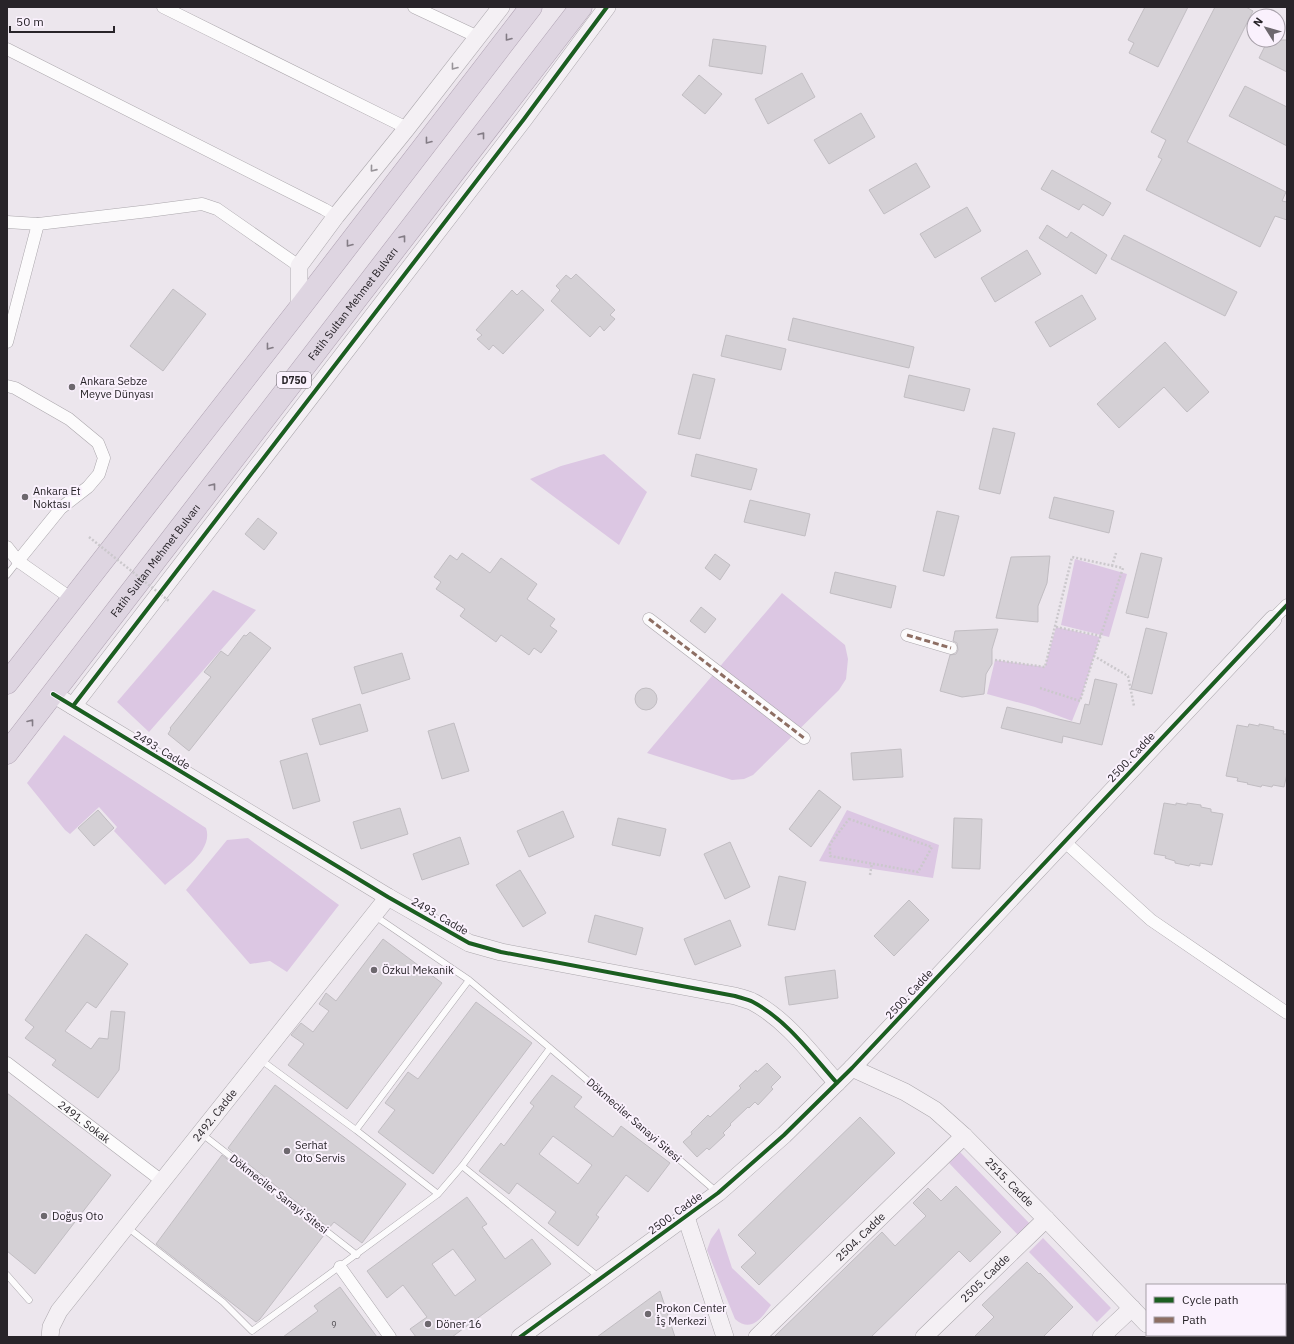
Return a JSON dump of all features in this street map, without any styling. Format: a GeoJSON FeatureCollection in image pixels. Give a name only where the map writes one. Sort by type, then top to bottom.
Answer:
{"type":"FeatureCollection","features":[{"type":"Feature","properties":{"kind":"highway"},"geometry":{"type":"LineString","coordinates":[[7,683],[299,309],[531,7]]}},
{"type":"Feature","properties":{"kind":"highway","name":"Fatih Sultan Mehmet Bulvarı"},"geometry":{"type":"LineString","coordinates":[[7,753],[581,7]]}},
{"type":"Feature","properties":{"kind":"street"},"geometry":{"type":"LineString","coordinates":[[163,7],[407,128]]}},
{"type":"Feature","properties":{"kind":"street"},"geometry":{"type":"LineString","coordinates":[[414,7],[478,36]]}},
{"type":"Feature","properties":{"kind":"street"},"geometry":{"type":"LineString","coordinates":[[299,309],[299,266],[336,216],[501,7]]}},
{"type":"Feature","properties":{"kind":"street"},"geometry":{"type":"LineString","coordinates":[[73,706],[486,169],[607,7]]}},
{"type":"Feature","properties":{"kind":"street"},"geometry":{"type":"LineString","coordinates":[[7,49],[317,205],[336,216]]}},
{"type":"Feature","properties":{"kind":"street"},"geometry":{"type":"LineString","coordinates":[[7,222],[38,224],[202,204],[217,209],[299,266]]}},
{"type":"Feature","properties":{"kind":"street"},"geometry":{"type":"LineString","coordinates":[[7,342],[38,224]]}},
{"type":"Feature","properties":{"kind":"street"},"geometry":{"type":"LineString","coordinates":[[7,386],[15,388],[68,419],[98,443],[104,458],[100,474],[88,487],[61,508],[18,560]]}},
{"type":"Feature","properties":{"kind":"street"},"geometry":{"type":"LineString","coordinates":[[7,547],[18,560],[72,599]]}},
{"type":"Feature","properties":{"kind":"street"},"geometry":{"type":"LineString","coordinates":[[1273,619],[1287,604]]}},
{"type":"Feature","properties":{"kind":"street"},"geometry":{"type":"LineString","coordinates":[[649,619],[804,738]]}},
{"type":"Feature","properties":{"kind":"street","name":"2500. Cadde"},"geometry":{"type":"LineString","coordinates":[[520,1337],[718,1193],[784,1135],[852,1068],[1273,619]]}},
{"type":"Feature","properties":{"kind":"street"},"geometry":{"type":"LineString","coordinates":[[907,635],[951,648]]}},
{"type":"Feature","properties":{"kind":"street","name":"2493. Cadde"},"geometry":{"type":"LineString","coordinates":[[53,694],[388,897],[469,943],[501,952],[735,996],[752,1002],[784,1024],[837,1083]]}},
{"type":"Feature","properties":{"kind":"street"},"geometry":{"type":"LineString","coordinates":[[1064,842],[1151,920],[1285,1011]]}},
{"type":"Feature","properties":{"kind":"street","name":"2492. Cadde"},"geometry":{"type":"LineString","coordinates":[[50,1337],[51,1327],[59,1311],[388,897]]}},
{"type":"Feature","properties":{"kind":"street","name":"2491. Sokak"},"geometry":{"type":"LineString","coordinates":[[7,1062],[162,1181]]}},
{"type":"Feature","properties":{"kind":"street","name":"2515. Cadde"},"geometry":{"type":"LineString","coordinates":[[852,1068],[905,1092],[936,1110],[964,1136],[1046,1219],[1146,1323]]}},
{"type":"Feature","properties":{"kind":"street","name":"2504. Cadde"},"geometry":{"type":"LineString","coordinates":[[757,1337],[964,1136]]}},
{"type":"Feature","properties":{"kind":"street"},"geometry":{"type":"LineString","coordinates":[[686,1217],[725,1337]]}},
{"type":"Feature","properties":{"kind":"street","name":"2505. Cadde"},"geometry":{"type":"LineString","coordinates":[[924,1337],[1046,1219]]}},
{"type":"Feature","properties":{"kind":"street"},"geometry":{"type":"LineString","coordinates":[[340,1267],[390,1337]]}},
{"type":"Feature","properties":{"kind":"street"},"geometry":{"type":"LineString","coordinates":[[1102,1337],[1132,1308]]}},
{"type":"Feature","properties":{"kind":"lane"},"geometry":{"type":"LineString","coordinates":[[7,575],[18,560]]}},
{"type":"Feature","properties":{"kind":"lane","name":"Dökmeciler Sanayi Sitesi"},"geometry":{"type":"LineString","coordinates":[[374,915],[470,980],[718,1193]]}},
{"type":"Feature","properties":{"kind":"lane"},"geometry":{"type":"LineString","coordinates":[[356,1130],[470,980]]}},
{"type":"Feature","properties":{"kind":"lane"},"geometry":{"type":"LineString","coordinates":[[126,1227],[223,1302],[251,1334],[438,1194],[462,1166],[550,1048]]}},
{"type":"Feature","properties":{"kind":"lane"},"geometry":{"type":"LineString","coordinates":[[259,1058],[356,1130],[438,1194]]}},
{"type":"Feature","properties":{"kind":"lane","name":"Dökmeciler Sanayi Sitesi"},"geometry":{"type":"LineString","coordinates":[[201,1133],[357,1255]]}},
{"type":"Feature","properties":{"kind":"lane"},"geometry":{"type":"LineString","coordinates":[[462,1166],[601,1278]]}},
{"type":"Feature","properties":{"kind":"lane"},"geometry":{"type":"LineString","coordinates":[[7,1275],[29,1300]]}},
{"type":"Feature","properties":{"kind":"path"},"geometry":{"type":"LineString","coordinates":[[89,538],[169,601]]}},
{"type":"Feature","properties":{"kind":"path"},"geometry":{"type":"LineString","coordinates":[[1112,566],[1116,553]]}},
{"type":"Feature","properties":{"kind":"path"},"geometry":{"type":"LineString","coordinates":[[995,660],[1044,667],[1072,557],[1123,568],[1080,701],[1040,688]]}},
{"type":"Feature","properties":{"kind":"path"},"geometry":{"type":"LineString","coordinates":[[1056,627],[1101,636]]}},
{"type":"Feature","properties":{"kind":"path"},"geometry":{"type":"LineString","coordinates":[[1094,656],[1128,676],[1134,706]]}},
{"type":"Feature","properties":{"kind":"path"},"geometry":{"type":"LineString","coordinates":[[849,819],[932,847],[918,872],[872,863],[830,856],[830,844],[849,819]]}},
{"type":"Feature","properties":{"kind":"path"},"geometry":{"type":"LineString","coordinates":[[870,875],[872,863]]}},
{"type":"Feature","properties":{"kind":"shaded area"},"geometry":{"type":"Polygon","coordinates":[[[604,454],[647,492],[619,545],[530,479],[561,466],[604,454]]]}},
{"type":"Feature","properties":{"kind":"shaded area"},"geometry":{"type":"Polygon","coordinates":[[[1075,559],[1127,574],[1109,637],[1061,625],[1075,559]]]}},
{"type":"Feature","properties":{"kind":"shaded area"},"geometry":{"type":"Polygon","coordinates":[[[213,590],[256,610],[149,732],[117,702],[213,590]]]}},
{"type":"Feature","properties":{"kind":"shaded area"},"geometry":{"type":"Polygon","coordinates":[[[782,593],[845,645],[848,659],[846,679],[839,690],[753,775],[744,779],[732,780],[647,753],[782,593]]]}},
{"type":"Feature","properties":{"kind":"shaded area"},"geometry":{"type":"Polygon","coordinates":[[[1056,627],[1100,637],[1080,701],[1072,721],[1035,707],[987,694],[995,660],[1045,667],[1056,627]]]}},
{"type":"Feature","properties":{"kind":"shaded area"},"geometry":{"type":"Polygon","coordinates":[[[64,735],[206,828],[207,837],[205,845],[200,853],[187,867],[165,885],[114,831],[117,827],[99,807],[70,834],[65,830],[27,783],[64,735]]]}},
{"type":"Feature","properties":{"kind":"shaded area"},"geometry":{"type":"Polygon","coordinates":[[[847,810],[939,845],[933,878],[819,861],[847,810]]]}},
{"type":"Feature","properties":{"kind":"shaded area"},"geometry":{"type":"Polygon","coordinates":[[[248,838],[339,905],[287,972],[270,961],[250,964],[186,890],[227,840],[248,838]]]}},
{"type":"Feature","properties":{"kind":"shaded area"},"geometry":{"type":"Polygon","coordinates":[[[960,1152],[1031,1225],[1019,1236],[949,1163],[960,1152]]]}},
{"type":"Feature","properties":{"kind":"shaded area"},"geometry":{"type":"Polygon","coordinates":[[[719,1228],[732,1268],[771,1305],[759,1319],[751,1324],[746,1325],[735,1319],[707,1250],[711,1239],[719,1228]]]}},
{"type":"Feature","properties":{"kind":"shaded area"},"geometry":{"type":"Polygon","coordinates":[[[1043,1238],[1111,1308],[1097,1322],[1029,1252],[1043,1238]]]}},
{"type":"Feature","properties":{"kind":"building"},"geometry":{"type":"Polygon","coordinates":[[[1145,7],[1188,7],[1158,67],[1129,53],[1134,43],[1128,40],[1145,7]]]}},
{"type":"Feature","properties":{"kind":"building"},"geometry":{"type":"Polygon","coordinates":[[[1215,7],[1248,8],[1246,8],[1246,25],[1187,142],[1286,192],[1282,201],[1287,202],[1287,220],[1275,216],[1260,247],[1146,190],[1162,159],[1158,157],[1166,140],[1151,132],[1215,7]]]}},
{"type":"Feature","properties":{"kind":"building"},"geometry":{"type":"Polygon","coordinates":[[[713,39],[766,46],[762,74],[709,66],[713,39]]]}},
{"type":"Feature","properties":{"kind":"building"},"geometry":{"type":"Polygon","coordinates":[[[1287,40],[1287,72],[1259,58],[1264,48],[1286,48],[1287,40]]]}},
{"type":"Feature","properties":{"kind":"building"},"geometry":{"type":"Polygon","coordinates":[[[802,73],[815,97],[768,124],[755,99],[802,73]]]}},
{"type":"Feature","properties":{"kind":"building"},"geometry":{"type":"Polygon","coordinates":[[[699,75],[722,94],[705,114],[682,95],[699,75]]]}},
{"type":"Feature","properties":{"kind":"building"},"geometry":{"type":"Polygon","coordinates":[[[1245,86],[1287,107],[1287,146],[1229,116],[1245,86]]]}},
{"type":"Feature","properties":{"kind":"building"},"geometry":{"type":"Polygon","coordinates":[[[861,113],[875,137],[829,164],[814,140],[861,113]]]}},
{"type":"Feature","properties":{"kind":"building"},"geometry":{"type":"Polygon","coordinates":[[[916,163],[930,187],[884,214],[869,190],[916,163]]]}},
{"type":"Feature","properties":{"kind":"building"},"geometry":{"type":"Polygon","coordinates":[[[1052,170],[1111,203],[1103,216],[1083,204],[1079,210],[1041,189],[1052,170]]]}},
{"type":"Feature","properties":{"kind":"building"},"geometry":{"type":"Polygon","coordinates":[[[967,207],[981,231],[935,258],[920,234],[967,207]]]}},
{"type":"Feature","properties":{"kind":"building"},"geometry":{"type":"Polygon","coordinates":[[[1047,225],[1067,238],[1071,232],[1107,255],[1096,274],[1039,238],[1047,225]]]}},
{"type":"Feature","properties":{"kind":"building"},"geometry":{"type":"Polygon","coordinates":[[[1124,235],[1237,292],[1225,316],[1111,259],[1124,235]]]}},
{"type":"Feature","properties":{"kind":"building"},"geometry":{"type":"Polygon","coordinates":[[[1027,250],[1041,274],[995,302],[981,278],[1027,250]]]}},
{"type":"Feature","properties":{"kind":"building"},"geometry":{"type":"Polygon","coordinates":[[[576,274],[615,310],[610,315],[615,319],[604,331],[600,326],[590,337],[551,301],[560,290],[556,286],[566,275],[571,279],[576,274]]]}},
{"type":"Feature","properties":{"kind":"building"},"geometry":{"type":"Polygon","coordinates":[[[173,289],[206,314],[163,371],[130,346],[173,289]]]}},
{"type":"Feature","properties":{"kind":"building"},"geometry":{"type":"Polygon","coordinates":[[[512,290],[517,295],[522,290],[544,310],[503,354],[493,345],[489,350],[477,339],[482,335],[476,330],[512,290]]]}},
{"type":"Feature","properties":{"kind":"building"},"geometry":{"type":"Polygon","coordinates":[[[1082,295],[1096,319],[1050,347],[1035,322],[1082,295]]]}},
{"type":"Feature","properties":{"kind":"building"},"geometry":{"type":"Polygon","coordinates":[[[793,318],[914,347],[909,368],[788,340],[793,318]]]}},
{"type":"Feature","properties":{"kind":"building"},"geometry":{"type":"Polygon","coordinates":[[[726,335],[786,349],[781,370],[721,356],[726,335]]]}},
{"type":"Feature","properties":{"kind":"building"},"geometry":{"type":"Polygon","coordinates":[[[1165,342],[1209,392],[1187,412],[1164,387],[1119,428],[1097,404],[1165,342]]]}},
{"type":"Feature","properties":{"kind":"building"},"geometry":{"type":"Polygon","coordinates":[[[693,374],[715,379],[700,439],[678,434],[693,374]]]}},
{"type":"Feature","properties":{"kind":"building"},"geometry":{"type":"Polygon","coordinates":[[[909,375],[970,389],[964,411],[904,397],[909,375]]]}},
{"type":"Feature","properties":{"kind":"building"},"geometry":{"type":"Polygon","coordinates":[[[993,428],[1015,433],[1000,494],[979,489],[993,428]]]}},
{"type":"Feature","properties":{"kind":"building"},"geometry":{"type":"Polygon","coordinates":[[[696,454],[757,469],[751,490],[691,476],[696,454]]]}},
{"type":"Feature","properties":{"kind":"building"},"geometry":{"type":"Polygon","coordinates":[[[1054,497],[1114,511],[1109,533],[1049,518],[1054,497]]]}},
{"type":"Feature","properties":{"kind":"building"},"geometry":{"type":"Polygon","coordinates":[[[750,500],[810,514],[805,536],[744,522],[750,500]]]}},
{"type":"Feature","properties":{"kind":"building"},"geometry":{"type":"Polygon","coordinates":[[[937,511],[959,516],[944,576],[923,571],[937,511]]]}},
{"type":"Feature","properties":{"kind":"building"},"geometry":{"type":"Polygon","coordinates":[[[258,518],[277,533],[264,550],[245,534],[258,518]]]}},
{"type":"Feature","properties":{"kind":"building"},"geometry":{"type":"Polygon","coordinates":[[[462,553],[490,573],[501,558],[537,584],[527,599],[555,619],[550,626],[557,631],[541,653],[534,648],[529,655],[501,635],[496,642],[460,616],[465,609],[436,589],[441,582],[434,577],[450,555],[457,560],[462,553]]]}},
{"type":"Feature","properties":{"kind":"building"},"geometry":{"type":"Polygon","coordinates":[[[1141,553],[1162,558],[1148,618],[1126,613],[1141,553]]]}},
{"type":"Feature","properties":{"kind":"building"},"geometry":{"type":"Polygon","coordinates":[[[715,554],[730,565],[720,580],[705,568],[715,554]]]}},
{"type":"Feature","properties":{"kind":"building"},"geometry":{"type":"Polygon","coordinates":[[[1050,556],[1047,583],[1038,606],[1038,622],[996,618],[1011,557],[1050,556]]]}},
{"type":"Feature","properties":{"kind":"building"},"geometry":{"type":"Polygon","coordinates":[[[835,572],[896,586],[891,608],[830,593],[835,572]]]}},
{"type":"Feature","properties":{"kind":"building"},"geometry":{"type":"Polygon","coordinates":[[[701,607],[716,619],[705,633],[690,621],[701,607]]]}},
{"type":"Feature","properties":{"kind":"building"},"geometry":{"type":"Polygon","coordinates":[[[1146,628],[1167,633],[1152,694],[1131,689],[1146,628]]]}},
{"type":"Feature","properties":{"kind":"building"},"geometry":{"type":"Polygon","coordinates":[[[998,629],[992,649],[992,664],[986,674],[984,694],[962,697],[940,691],[950,655],[956,654],[958,650],[957,643],[953,641],[955,631],[998,629]]]}},
{"type":"Feature","properties":{"kind":"building"},"geometry":{"type":"Polygon","coordinates":[[[250,632],[271,648],[189,751],[168,734],[171,729],[170,728],[211,677],[204,672],[221,651],[228,656],[244,635],[246,636],[250,632]]]}},
{"type":"Feature","properties":{"kind":"building"},"geometry":{"type":"Polygon","coordinates":[[[402,653],[410,679],[362,694],[354,667],[402,653]]]}},
{"type":"Feature","properties":{"kind":"building"},"geometry":{"type":"Polygon","coordinates":[[[1095,679],[1117,684],[1102,745],[1063,736],[1062,743],[1001,728],[1007,707],[1080,724],[1085,704],[1089,705],[1095,679]]]}},
{"type":"Feature","properties":{"kind":"building"},"geometry":{"type":"Polygon","coordinates":[[[646,688],[654,691],[657,699],[654,707],[646,710],[638,707],[635,699],[638,691],[646,688]]]}},
{"type":"Feature","properties":{"kind":"building"},"geometry":{"type":"Polygon","coordinates":[[[360,704],[368,731],[320,745],[312,719],[360,704]]]}},
{"type":"Feature","properties":{"kind":"building"},"geometry":{"type":"Polygon","coordinates":[[[454,723],[469,771],[442,779],[428,731],[454,723]]]}},
{"type":"Feature","properties":{"kind":"building"},"geometry":{"type":"Polygon","coordinates":[[[1249,724],[1274,727],[1273,729],[1284,731],[1283,734],[1287,734],[1287,774],[1284,787],[1262,785],[1261,787],[1237,781],[1238,778],[1226,776],[1237,725],[1248,727],[1249,724]]]}},
{"type":"Feature","properties":{"kind":"building"},"geometry":{"type":"Polygon","coordinates":[[[901,749],[903,777],[853,780],[851,753],[901,749]]]}},
{"type":"Feature","properties":{"kind":"building"},"geometry":{"type":"Polygon","coordinates":[[[307,753],[320,801],[293,809],[280,761],[307,753]]]}},
{"type":"Feature","properties":{"kind":"building"},"geometry":{"type":"Polygon","coordinates":[[[819,790],[841,807],[811,847],[789,829],[819,790]]]}},
{"type":"Feature","properties":{"kind":"building"},"geometry":{"type":"Polygon","coordinates":[[[1164,803],[1176,805],[1176,803],[1187,805],[1187,803],[1201,805],[1201,807],[1211,809],[1211,812],[1223,814],[1212,865],[1200,863],[1200,866],[1190,864],[1189,866],[1175,863],[1175,861],[1165,858],[1166,856],[1154,854],[1164,803]]]}},
{"type":"Feature","properties":{"kind":"building"},"geometry":{"type":"Polygon","coordinates":[[[400,808],[408,834],[361,849],[353,822],[400,808]]]}},
{"type":"Feature","properties":{"kind":"building"},"geometry":{"type":"Polygon","coordinates":[[[98,810],[114,828],[94,846],[78,828],[98,810]]]}},
{"type":"Feature","properties":{"kind":"building"},"geometry":{"type":"Polygon","coordinates":[[[563,811],[574,837],[529,857],[517,831],[563,811]]]}},
{"type":"Feature","properties":{"kind":"building"},"geometry":{"type":"Polygon","coordinates":[[[618,818],[666,829],[660,856],[612,845],[618,818]]]}},
{"type":"Feature","properties":{"kind":"building"},"geometry":{"type":"Polygon","coordinates":[[[954,818],[982,819],[980,869],[952,868],[954,818]]]}},
{"type":"Feature","properties":{"kind":"building"},"geometry":{"type":"Polygon","coordinates":[[[460,837],[469,864],[422,880],[413,854],[460,837]]]}},
{"type":"Feature","properties":{"kind":"building"},"geometry":{"type":"Polygon","coordinates":[[[730,842],[750,887],[725,899],[704,854],[730,842]]]}},
{"type":"Feature","properties":{"kind":"building"},"geometry":{"type":"Polygon","coordinates":[[[520,870],[546,913],[523,927],[496,885],[520,870]]]}},
{"type":"Feature","properties":{"kind":"building"},"geometry":{"type":"Polygon","coordinates":[[[779,876],[806,882],[795,930],[768,925],[779,876]]]}},
{"type":"Feature","properties":{"kind":"building"},"geometry":{"type":"Polygon","coordinates":[[[909,900],[929,920],[894,956],[874,936],[909,900]]]}},
{"type":"Feature","properties":{"kind":"building"},"geometry":{"type":"Polygon","coordinates":[[[595,915],[643,928],[636,955],[588,942],[595,915]]]}},
{"type":"Feature","properties":{"kind":"building"},"geometry":{"type":"Polygon","coordinates":[[[730,920],[741,946],[695,965],[684,939],[730,920]]]}},
{"type":"Feature","properties":{"kind":"building"},"geometry":{"type":"Polygon","coordinates":[[[86,934],[128,964],[96,1008],[87,1002],[65,1031],[91,1049],[99,1038],[108,1039],[111,1011],[125,1012],[119,1070],[98,1098],[52,1065],[56,1060],[25,1038],[34,1027],[25,1020],[86,934]]]}},
{"type":"Feature","properties":{"kind":"building"},"geometry":{"type":"Polygon","coordinates":[[[383,939],[442,983],[347,1109],[288,1065],[304,1044],[291,1035],[301,1023],[313,1032],[329,1011],[319,1004],[326,993],[336,1001],[383,939]]]}},
{"type":"Feature","properties":{"kind":"building"},"geometry":{"type":"Polygon","coordinates":[[[835,970],[838,998],[789,1005],[785,977],[835,970]]]}},
{"type":"Feature","properties":{"kind":"building"},"geometry":{"type":"Polygon","coordinates":[[[476,1002],[532,1043],[433,1174],[378,1132],[395,1110],[385,1103],[408,1072],[418,1079],[476,1002]]]}},
{"type":"Feature","properties":{"kind":"building"},"geometry":{"type":"Polygon","coordinates":[[[767,1063],[781,1077],[771,1087],[773,1089],[758,1105],[755,1102],[749,1108],[748,1107],[730,1124],[731,1125],[723,1133],[725,1135],[709,1150],[707,1148],[697,1157],[683,1142],[708,1115],[710,1117],[741,1088],[739,1086],[756,1070],[757,1072],[767,1063]]]}},
{"type":"Feature","properties":{"kind":"building"},"geometry":{"type":"Polygon","coordinates":[[[552,1075],[582,1097],[574,1107],[613,1137],[621,1126],[670,1163],[648,1192],[626,1175],[596,1215],[599,1217],[578,1246],[548,1223],[556,1212],[517,1183],[509,1194],[479,1171],[501,1143],[504,1146],[534,1106],[530,1103],[552,1075]],[[553,1136],[539,1154],[578,1184],[592,1165],[553,1136]]]}},
{"type":"Feature","properties":{"kind":"building"},"geometry":{"type":"Polygon","coordinates":[[[275,1085],[406,1184],[362,1243],[334,1222],[329,1228],[228,1148],[275,1085]]]}},
{"type":"Feature","properties":{"kind":"building","name":"Doğuş Oto"},"geometry":{"type":"Polygon","coordinates":[[[7,1093],[111,1175],[35,1274],[7,1251],[7,1093]]]}},
{"type":"Feature","properties":{"kind":"building"},"geometry":{"type":"Polygon","coordinates":[[[860,1117],[895,1153],[759,1285],[741,1267],[756,1253],[738,1235],[860,1117]]]}},
{"type":"Feature","properties":{"kind":"building"},"geometry":{"type":"Polygon","coordinates":[[[222,1155],[324,1235],[260,1319],[256,1322],[156,1244],[222,1155]]]}},
{"type":"Feature","properties":{"kind":"building"},"geometry":{"type":"Polygon","coordinates":[[[956,1186],[1001,1232],[970,1262],[959,1251],[871,1337],[774,1337],[882,1232],[895,1246],[926,1216],[913,1203],[928,1188],[941,1201],[956,1186]]]}},
{"type":"Feature","properties":{"kind":"building"},"geometry":{"type":"Polygon","coordinates":[[[467,1197],[487,1224],[482,1227],[505,1259],[532,1239],[551,1264],[452,1337],[416,1337],[410,1329],[427,1317],[403,1285],[387,1298],[367,1271],[467,1197]],[[453,1249],[432,1264],[455,1296],[476,1280],[453,1249]]]}},
{"type":"Feature","properties":{"kind":"building"},"geometry":{"type":"Polygon","coordinates":[[[1027,1262],[1039,1274],[1040,1273],[1073,1307],[1043,1337],[974,1337],[994,1317],[982,1305],[1027,1262]]]}},
{"type":"Feature","properties":{"kind":"building"},"geometry":{"type":"Polygon","coordinates":[[[340,1287],[377,1337],[283,1337],[318,1311],[314,1306],[340,1287]]]}},
{"type":"Feature","properties":{"kind":"building","name":"Prokon Center İş Merkezi"},"geometry":{"type":"Polygon","coordinates":[[[660,1291],[675,1337],[597,1337],[660,1291]]]}},
{"type":"Feature","properties":{"kind":"marked path"},"geometry":{"type":"LineString","coordinates":[[649,619],[804,738]]}},
{"type":"Feature","properties":{"kind":"marked path"},"geometry":{"type":"LineString","coordinates":[[907,635],[951,648]]}},
{"type":"Feature","properties":{"kind":"cycle path"},"geometry":{"type":"LineString","coordinates":[[73,706],[524,119],[607,7]]}},
{"type":"Feature","properties":{"kind":"cycle path"},"geometry":{"type":"LineString","coordinates":[[520,1337],[718,1193],[784,1135],[852,1068],[1287,605]]}},
{"type":"Feature","properties":{"kind":"cycle path"},"geometry":{"type":"LineString","coordinates":[[53,694],[388,897],[469,943],[501,952],[735,996],[748,1000],[777,1018],[788,1028],[837,1083]]}},
{"type":"Feature","properties":{"kind":"place","name":"Ankara Sebze Meyve Dünyası"},"geometry":{"type":"Point","coordinates":[72,387]}},
{"type":"Feature","properties":{"kind":"place","name":"Ankara Et Noktası"},"geometry":{"type":"Point","coordinates":[25,497]}},
{"type":"Feature","properties":{"kind":"place","name":"Özkul Mekanik"},"geometry":{"type":"Point","coordinates":[374,970]}},
{"type":"Feature","properties":{"kind":"place","name":"Serhat Oto Servis"},"geometry":{"type":"Point","coordinates":[287,1151]}},
{"type":"Feature","properties":{"kind":"place","name":"Doğuş Oto"},"geometry":{"type":"Point","coordinates":[44,1216]}},
{"type":"Feature","properties":{"kind":"place","name":"Prokon Center İş Merkezi"},"geometry":{"type":"Point","coordinates":[648,1314]}},
{"type":"Feature","properties":{"kind":"place","name":"Döner 16"},"geometry":{"type":"Point","coordinates":[428,1324]}}]}
